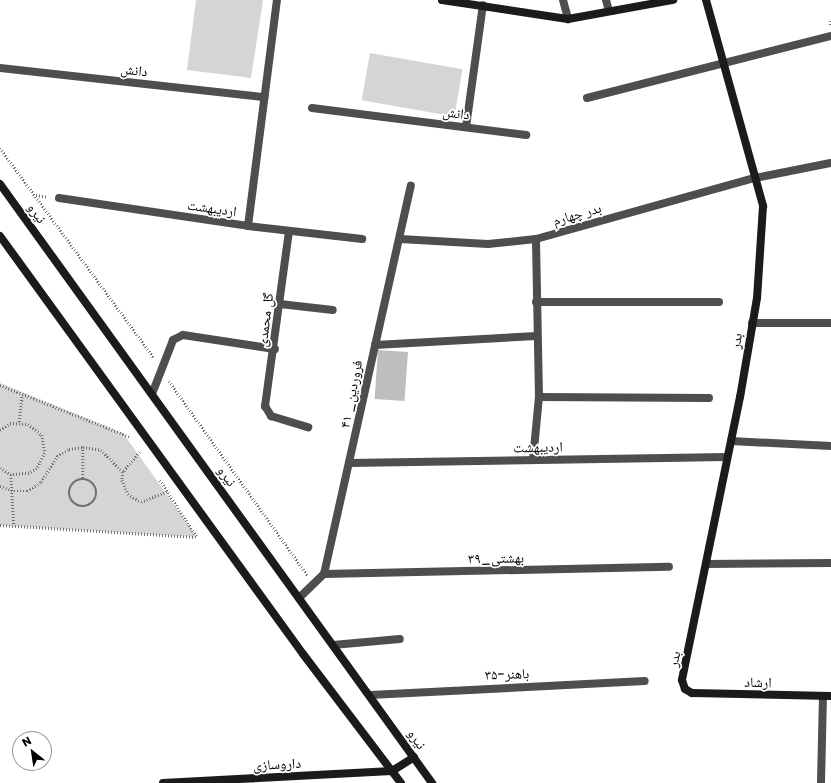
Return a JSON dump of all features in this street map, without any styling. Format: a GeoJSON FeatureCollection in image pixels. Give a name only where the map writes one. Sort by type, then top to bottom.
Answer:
{"type":"FeatureCollection","features":[{"type":"Feature","properties":{"kind":"main road"},"geometry":{"type":"LineString","coordinates":[[442,0],[568,19],[673,0]]}},
{"type":"Feature","properties":{"kind":"main road","name":"بدر"},"geometry":{"type":"LineString","coordinates":[[685,689],[682,680],[707,564],[757,298],[763,206],[706,0]]}},
{"type":"Feature","properties":{"kind":"main road","name":"نیرو"},"geometry":{"type":"LineString","coordinates":[[0,184],[432,783]]}},
{"type":"Feature","properties":{"kind":"main road"},"geometry":{"type":"LineString","coordinates":[[0,236],[299,648],[401,783]]}},
{"type":"Feature","properties":{"kind":"main road","name":"ارشاد"},"geometry":{"type":"LineString","coordinates":[[685,689],[692,693],[827,696]]}},
{"type":"Feature","properties":{"kind":"main road"},"geometry":{"type":"LineString","coordinates":[[392,771],[414,757]]}},
{"type":"Feature","properties":{"kind":"main road","name":"داروسازی"},"geometry":{"type":"LineString","coordinates":[[163,783],[392,771]]}},
{"type":"Feature","properties":{"kind":"street"},"geometry":{"type":"LineString","coordinates":[[248,226],[277,0]]}},
{"type":"Feature","properties":{"kind":"street"},"geometry":{"type":"LineString","coordinates":[[563,0],[568,19]]}},
{"type":"Feature","properties":{"kind":"street"},"geometry":{"type":"LineString","coordinates":[[606,0],[609,11]]}},
{"type":"Feature","properties":{"kind":"street"},"geometry":{"type":"LineString","coordinates":[[466,127],[483,5]]}},
{"type":"Feature","properties":{"kind":"street"},"geometry":{"type":"LineString","coordinates":[[588,98],[831,36]]}},
{"type":"Feature","properties":{"kind":"street","name":"دانش"},"geometry":{"type":"LineString","coordinates":[[0,68],[264,97]]}},
{"type":"Feature","properties":{"kind":"street","name":"دانش"},"geometry":{"type":"LineString","coordinates":[[312,108],[526,135]]}},
{"type":"Feature","properties":{"kind":"street","name":"بدر چهارم"},"geometry":{"type":"LineString","coordinates":[[400,239],[488,244],[536,239],[755,178],[831,163]]}},
{"type":"Feature","properties":{"kind":"street","name":"۴۱ _فروردین"},"geometry":{"type":"LineString","coordinates":[[324,574],[374,345],[400,239],[411,186]]}},
{"type":"Feature","properties":{"kind":"street","name":"اردیبهشت"},"geometry":{"type":"LineString","coordinates":[[59,198],[248,226],[362,239]]}},
{"type":"Feature","properties":{"kind":"street","name":"گل محمدی"},"geometry":{"type":"LineString","coordinates":[[289,231],[275,349],[265,406],[267,413],[308,427]]}},
{"type":"Feature","properties":{"kind":"street"},"geometry":{"type":"LineString","coordinates":[[533,460],[539,397],[536,239]]}},
{"type":"Feature","properties":{"kind":"street"},"geometry":{"type":"LineString","coordinates":[[536,302],[719,302]]}},
{"type":"Feature","properties":{"kind":"street"},"geometry":{"type":"LineString","coordinates":[[280,304],[333,310]]}},
{"type":"Feature","properties":{"kind":"street"},"geometry":{"type":"LineString","coordinates":[[752,323],[831,324]]}},
{"type":"Feature","properties":{"kind":"street"},"geometry":{"type":"LineString","coordinates":[[152,394],[174,340],[183,335],[275,349]]}},
{"type":"Feature","properties":{"kind":"street"},"geometry":{"type":"LineString","coordinates":[[374,345],[537,336]]}},
{"type":"Feature","properties":{"kind":"street"},"geometry":{"type":"LineString","coordinates":[[539,397],[709,398]]}},
{"type":"Feature","properties":{"kind":"street"},"geometry":{"type":"LineString","coordinates":[[731,441],[831,446]]}},
{"type":"Feature","properties":{"kind":"street","name":"اردیبهشت"},"geometry":{"type":"LineString","coordinates":[[349,463],[727,457]]}},
{"type":"Feature","properties":{"kind":"street"},"geometry":{"type":"LineString","coordinates":[[707,564],[831,563]]}},
{"type":"Feature","properties":{"kind":"street","name":"۳۹_بهشتی"},"geometry":{"type":"LineString","coordinates":[[324,574],[669,567]]}},
{"type":"Feature","properties":{"kind":"street"},"geometry":{"type":"LineString","coordinates":[[299,598],[324,574]]}},
{"type":"Feature","properties":{"kind":"street"},"geometry":{"type":"LineString","coordinates":[[333,645],[400,639]]}},
{"type":"Feature","properties":{"kind":"street","name":"۳۵-باهنر"},"geometry":{"type":"LineString","coordinates":[[370,695],[645,681]]}},
{"type":"Feature","properties":{"kind":"street"},"geometry":{"type":"LineString","coordinates":[[821,783],[827,696]]}},
{"type":"Feature","properties":{"kind":"path"},"geometry":{"type":"LineString","coordinates":[[0,385],[129,436],[133,441]]}},
{"type":"Feature","properties":{"kind":"path"},"geometry":{"type":"LineString","coordinates":[[19,422],[22,394]]}},
{"type":"Feature","properties":{"kind":"path"},"geometry":{"type":"LineString","coordinates":[[0,430],[10,423],[19,422],[36,428],[42,435],[45,453],[36,468],[29,473],[11,475],[0,468]]}},
{"type":"Feature","properties":{"kind":"path"},"geometry":{"type":"LineString","coordinates":[[136,446],[145,458]]}},
{"type":"Feature","properties":{"kind":"path"},"geometry":{"type":"LineString","coordinates":[[83,447],[83,478]]}},
{"type":"Feature","properties":{"kind":"path"},"geometry":{"type":"LineString","coordinates":[[0,486],[14,491],[27,491],[41,482],[57,456],[69,449],[83,447],[101,450],[123,472],[124,488],[136,502],[149,501],[168,492]]}},
{"type":"Feature","properties":{"kind":"path"},"geometry":{"type":"LineString","coordinates":[[123,472],[140,452]]}},
{"type":"Feature","properties":{"kind":"path"},"geometry":{"type":"LineString","coordinates":[[11,475],[14,491],[14,526]]}},
{"type":"Feature","properties":{"kind":"path"},"geometry":{"type":"LineString","coordinates":[[0,525],[197,537],[158,476]]}},
{"type":"Feature","properties":{"kind":"path"},"geometry":{"type":"LineString","coordinates":[[83,478],[94,485],[97,494],[90,505],[81,507],[72,503],[69,489],[74,481],[83,478]]}},
{"type":"Feature","properties":{"kind":"shaded area"},"geometry":{"type":"Polygon","coordinates":[[[196,0],[263,0],[251,78],[187,70],[196,0]]]}},
{"type":"Feature","properties":{"kind":"shaded area"},"geometry":{"type":"Polygon","coordinates":[[[370,53],[463,69],[454,117],[362,100],[370,53]]]}},
{"type":"Feature","properties":{"kind":"shaded area"},"geometry":{"type":"Polygon","coordinates":[[[0,383],[123,433],[197,537],[0,525],[0,383]]]}},
{"type":"Feature","properties":{"kind":"building"},"geometry":{"type":"Polygon","coordinates":[[[378,350],[408,352],[405,401],[375,399],[378,350]]]}}]}
